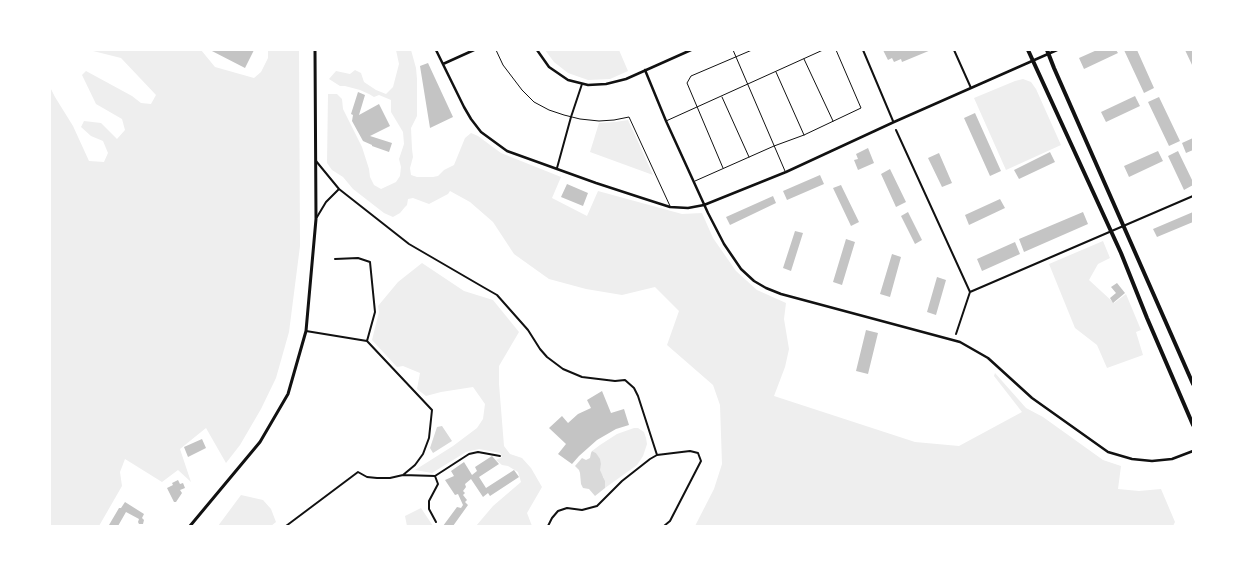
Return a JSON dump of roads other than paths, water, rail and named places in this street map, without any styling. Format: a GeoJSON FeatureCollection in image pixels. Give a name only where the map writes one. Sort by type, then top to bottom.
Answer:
{"type":"FeatureCollection","features":[{"type":"Feature","properties":{"kind":"main road"},"geometry":{"type":"LineString","coordinates":[[190,526],[260,442],[288,394],[306,332],[316,219],[316,50]]}},
{"type":"Feature","properties":{"kind":"main road"},"geometry":{"type":"LineString","coordinates":[[1028,50],[1121,253],[1193,425]]}},
{"type":"Feature","properties":{"kind":"main road"},"geometry":{"type":"LineString","coordinates":[[1048,52],[1193,384]]}},
{"type":"Feature","properties":{"kind":"street"},"geometry":{"type":"LineString","coordinates":[[436,50],[464,107],[481,132],[507,151],[557,170],[670,207],[688,208],[704,205],[786,172],[1033,61],[1048,52],[1057,50]]}},
{"type":"Feature","properties":{"kind":"street"},"geometry":{"type":"LineString","coordinates":[[443,64],[474,50]]}},
{"type":"Feature","properties":{"kind":"street"},"geometry":{"type":"LineString","coordinates":[[537,50],[549,67],[568,80],[582,84],[606,84],[626,79],[691,50]]}},
{"type":"Feature","properties":{"kind":"street"},"geometry":{"type":"LineString","coordinates":[[863,50],[894,122]]}},
{"type":"Feature","properties":{"kind":"street"},"geometry":{"type":"LineString","coordinates":[[954,50],[971,88]]}},
{"type":"Feature","properties":{"kind":"street"},"geometry":{"type":"LineString","coordinates":[[645,70],[704,205],[724,244],[741,269],[754,281],[766,288],[792,297],[960,342],[988,358],[1032,398],[1108,452],[1132,459],[1152,461],[1172,459],[1193,451]]}},
{"type":"Feature","properties":{"kind":"street"},"geometry":{"type":"LineString","coordinates":[[557,170],[582,84]]}},
{"type":"Feature","properties":{"kind":"street"},"geometry":{"type":"LineString","coordinates":[[896,130],[970,292],[956,334]]}},
{"type":"Feature","properties":{"kind":"street"},"geometry":{"type":"LineString","coordinates":[[316,161],[339,189],[409,244],[497,295],[528,330],[547,357],[563,369],[582,377],[615,381],[625,380],[634,388],[638,396],[657,455]]}},
{"type":"Feature","properties":{"kind":"street"},"geometry":{"type":"LineString","coordinates":[[316,219],[326,202],[339,189]]}},
{"type":"Feature","properties":{"kind":"street"},"geometry":{"type":"LineString","coordinates":[[970,292],[1193,196]]}},
{"type":"Feature","properties":{"kind":"street"},"geometry":{"type":"LineString","coordinates":[[335,259],[358,258],[370,262],[374,312],[368,341]]}},
{"type":"Feature","properties":{"kind":"street"},"geometry":{"type":"LineString","coordinates":[[306,332],[368,341],[432,410],[429,438],[423,454],[403,475]]}},
{"type":"Feature","properties":{"kind":"street"},"geometry":{"type":"LineString","coordinates":[[548,526],[558,511],[567,508],[582,510],[597,506],[627,476],[650,458],[657,455],[690,450],[698,453],[701,461],[670,521],[664,526]]}},
{"type":"Feature","properties":{"kind":"street"},"geometry":{"type":"LineString","coordinates":[[286,526],[358,472],[367,477],[377,478],[403,475],[435,476],[469,454],[478,452],[500,456]]}},
{"type":"Feature","properties":{"kind":"street"},"geometry":{"type":"LineString","coordinates":[[435,476],[438,484],[429,501],[429,509],[436,522]]}},
{"type":"Feature","properties":{"kind":"lane"},"geometry":{"type":"LineString","coordinates":[[496,50],[503,65],[522,90],[534,102],[549,110],[571,117],[599,121],[629,118],[670,207]]}},
{"type":"Feature","properties":{"kind":"lane"},"geometry":{"type":"LineString","coordinates":[[733,50],[786,172]]}},
{"type":"Feature","properties":{"kind":"lane"},"geometry":{"type":"LineString","coordinates":[[724,169],[687,83],[691,76],[752,50]]}},
{"type":"Feature","properties":{"kind":"lane"},"geometry":{"type":"LineString","coordinates":[[666,121],[823,50]]}},
{"type":"Feature","properties":{"kind":"lane"},"geometry":{"type":"LineString","coordinates":[[694,182],[774,146],[804,135],[861,108],[836,50]]}},
{"type":"Feature","properties":{"kind":"lane"},"geometry":{"type":"LineString","coordinates":[[804,59],[833,121]]}},
{"type":"Feature","properties":{"kind":"lane"},"geometry":{"type":"LineString","coordinates":[[776,71],[804,135]]}},
{"type":"Feature","properties":{"kind":"lane"},"geometry":{"type":"LineString","coordinates":[[722,96],[749,157]]}}]}
